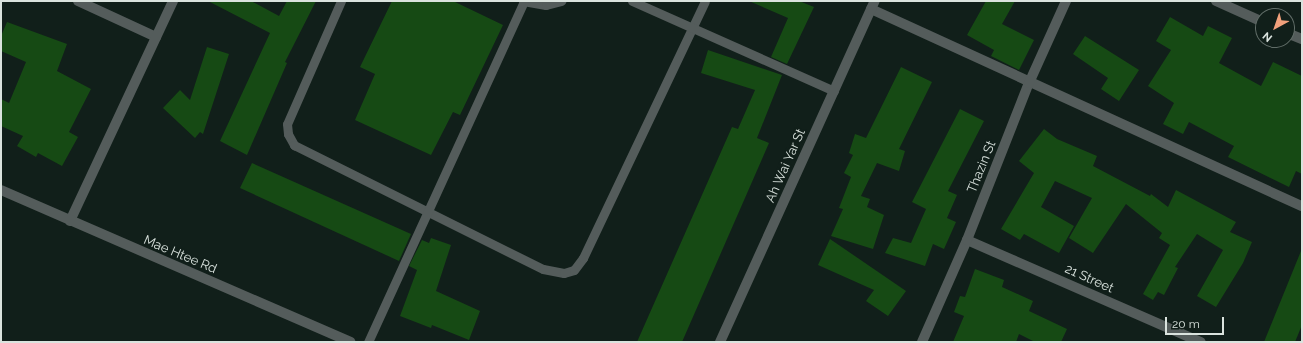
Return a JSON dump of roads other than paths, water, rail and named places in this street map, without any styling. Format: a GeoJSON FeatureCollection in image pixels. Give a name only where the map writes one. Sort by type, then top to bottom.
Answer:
{"type":"FeatureCollection","features":[{"type":"Feature","properties":{"kind":"street"},"geometry":{"type":"LineString","coordinates":[[78,1],[156,37]]}},
{"type":"Feature","properties":{"kind":"street"},"geometry":{"type":"LineString","coordinates":[[70,221],[173,1]]}},
{"type":"Feature","properties":{"kind":"street","name":"Thazin St"},"geometry":{"type":"LineString","coordinates":[[922,342],[967,240],[1029,83],[1066,1]]}},
{"type":"Feature","properties":{"kind":"street"},"geometry":{"type":"LineString","coordinates":[[1216,1],[1255,18]]}},
{"type":"Feature","properties":{"kind":"street"},"geometry":{"type":"LineString","coordinates":[[873,5],[1029,83],[1302,206]]}},
{"type":"Feature","properties":{"kind":"street","name":"Ah Wai Yar St"},"geometry":{"type":"LineString","coordinates":[[720,342],[873,5]]}},
{"type":"Feature","properties":{"kind":"street","name":"Mae Htee Rd"},"geometry":{"type":"LineString","coordinates":[[1,190],[350,342]]}},
{"type":"Feature","properties":{"kind":"street","name":"21 Street"},"geometry":{"type":"LineString","coordinates":[[967,240],[1201,342]]}},
{"type":"Feature","properties":{"kind":"lane"},"geometry":{"type":"LineString","coordinates":[[341,1],[287,124],[288,134],[294,145],[543,269],[564,272],[574,270],[583,258],[694,28],[705,1]]}},
{"type":"Feature","properties":{"kind":"lane"},"geometry":{"type":"LineString","coordinates":[[368,342],[426,211],[523,1],[546,5],[561,1]]}},
{"type":"Feature","properties":{"kind":"lane"},"geometry":{"type":"LineString","coordinates":[[632,1],[834,91]]}}]}
